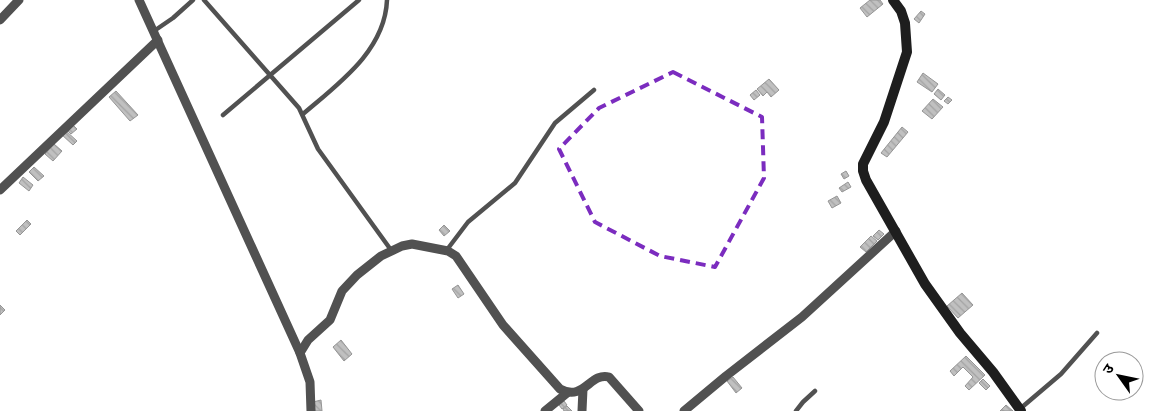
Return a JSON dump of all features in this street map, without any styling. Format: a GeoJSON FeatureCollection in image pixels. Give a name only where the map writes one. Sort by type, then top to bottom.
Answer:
{"type":"FeatureCollection","features":[{"type":"Feature","properties":{"kind":"street"},"geometry":{"type":"LineString","coordinates":[[0,20],[19,0]]}},
{"type":"Feature","properties":{"kind":"street"},"geometry":{"type":"LineString","coordinates":[[139,0],[300,353],[310,382],[311,411]]}},
{"type":"Feature","properties":{"kind":"street"},"geometry":{"type":"LineString","coordinates":[[893,0],[901,11],[906,23],[906,52],[892,102],[867,155],[863,171],[874,196],[925,284],[948,318],[1020,410]]}},
{"type":"Feature","properties":{"kind":"street"},"geometry":{"type":"LineString","coordinates":[[0,190],[156,36]]}},
{"type":"Feature","properties":{"kind":"street"},"geometry":{"type":"LineString","coordinates":[[684,411],[802,317],[896,231]]}},
{"type":"Feature","properties":{"kind":"street"},"geometry":{"type":"LineString","coordinates":[[300,353],[308,340],[330,320],[338,300],[357,275],[391,250],[412,244],[452,252],[503,325],[555,385],[567,393],[573,393],[583,389],[600,377],[610,377],[638,411]]}},
{"type":"Feature","properties":{"kind":"street"},"geometry":{"type":"LineString","coordinates":[[582,411],[583,389]]}},
{"type":"Feature","properties":{"kind":"street"},"geometry":{"type":"LineString","coordinates":[[545,411],[567,393]]}},
{"type":"Feature","properties":{"kind":"lane"},"geometry":{"type":"LineString","coordinates":[[156,36],[193,0]]}},
{"type":"Feature","properties":{"kind":"lane"},"geometry":{"type":"LineString","coordinates":[[204,0],[300,108],[318,150],[391,250]]}},
{"type":"Feature","properties":{"kind":"lane"},"geometry":{"type":"LineString","coordinates":[[223,114],[271,76],[358,0]]}},
{"type":"Feature","properties":{"kind":"lane"},"geometry":{"type":"LineString","coordinates":[[303,114],[350,73],[363,58],[379,34],[386,17],[387,0]]}},
{"type":"Feature","properties":{"kind":"lane"},"geometry":{"type":"LineString","coordinates":[[446,251],[468,222],[515,182],[555,123],[594,90]]}},
{"type":"Feature","properties":{"kind":"lane"},"geometry":{"type":"LineString","coordinates":[[1020,410],[1061,374],[1097,333]]}},
{"type":"Feature","properties":{"kind":"lane"},"geometry":{"type":"LineString","coordinates":[[796,411],[815,391]]}},
{"type":"Feature","properties":{"kind":"highlighted area"},"geometry":{"type":"Polygon","coordinates":[[[673,72],[762,117],[764,178],[715,267],[660,256],[595,222],[559,149],[599,108],[673,72]]]}},
{"type":"Feature","properties":{"kind":"building"},"geometry":{"type":"Polygon","coordinates":[[[870,0],[880,0],[883,4],[867,17],[860,8],[870,0]]]}},
{"type":"Feature","properties":{"kind":"building"},"geometry":{"type":"Polygon","coordinates":[[[921,11],[925,14],[919,23],[914,19],[921,11]]]}},
{"type":"Feature","properties":{"kind":"building"},"geometry":{"type":"Polygon","coordinates":[[[923,73],[938,84],[932,92],[917,82],[923,73]]]}},
{"type":"Feature","properties":{"kind":"building"},"geometry":{"type":"Polygon","coordinates":[[[769,79],[779,90],[771,97],[767,92],[763,96],[757,89],[769,79]]]}},
{"type":"Feature","properties":{"kind":"building"},"geometry":{"type":"Polygon","coordinates":[[[938,89],[945,95],[941,100],[934,94],[938,89]]]}},
{"type":"Feature","properties":{"kind":"building"},"geometry":{"type":"Polygon","coordinates":[[[756,90],[760,95],[754,100],[750,95],[756,90]]]}},
{"type":"Feature","properties":{"kind":"building"},"geometry":{"type":"Polygon","coordinates":[[[116,91],[138,115],[130,121],[109,97],[116,91]]]}},
{"type":"Feature","properties":{"kind":"building"},"geometry":{"type":"Polygon","coordinates":[[[948,97],[952,100],[948,104],[944,101],[948,97]]]}},
{"type":"Feature","properties":{"kind":"building"},"geometry":{"type":"Polygon","coordinates":[[[933,99],[943,107],[932,119],[922,111],[933,99]]]}},
{"type":"Feature","properties":{"kind":"building"},"geometry":{"type":"Polygon","coordinates":[[[73,125],[77,129],[71,134],[68,131],[73,125]]]}},
{"type":"Feature","properties":{"kind":"building"},"geometry":{"type":"Polygon","coordinates":[[[902,127],[908,132],[887,157],[881,153],[902,127]]]}},
{"type":"Feature","properties":{"kind":"building"},"geometry":{"type":"Polygon","coordinates":[[[65,130],[77,141],[73,145],[61,134],[65,130]]]}},
{"type":"Feature","properties":{"kind":"building"},"geometry":{"type":"Polygon","coordinates":[[[54,144],[62,151],[53,161],[45,154],[54,144]]]}},
{"type":"Feature","properties":{"kind":"building"},"geometry":{"type":"Polygon","coordinates":[[[34,167],[44,176],[38,181],[29,172],[34,167]]]}},
{"type":"Feature","properties":{"kind":"building"},"geometry":{"type":"Polygon","coordinates":[[[846,171],[849,176],[844,179],[841,174],[846,171]]]}},
{"type":"Feature","properties":{"kind":"building"},"geometry":{"type":"Polygon","coordinates":[[[23,177],[33,185],[29,191],[19,183],[23,177]]]}},
{"type":"Feature","properties":{"kind":"building"},"geometry":{"type":"Polygon","coordinates":[[[848,182],[851,187],[842,192],[839,188],[848,182]]]}},
{"type":"Feature","properties":{"kind":"building"},"geometry":{"type":"Polygon","coordinates":[[[837,196],[841,203],[832,208],[828,201],[837,196]]]}},
{"type":"Feature","properties":{"kind":"building"},"geometry":{"type":"Polygon","coordinates":[[[27,220],[31,224],[20,235],[16,231],[27,220]]]}},
{"type":"Feature","properties":{"kind":"building"},"geometry":{"type":"Polygon","coordinates":[[[444,225],[450,231],[444,236],[439,230],[444,225]]]}},
{"type":"Feature","properties":{"kind":"building"},"geometry":{"type":"Polygon","coordinates":[[[879,230],[884,234],[878,240],[873,236],[879,230]]]}},
{"type":"Feature","properties":{"kind":"building"},"geometry":{"type":"Polygon","coordinates":[[[871,236],[877,241],[866,252],[860,247],[871,236]]]}},
{"type":"Feature","properties":{"kind":"building"},"geometry":{"type":"Polygon","coordinates":[[[458,285],[464,294],[458,298],[452,289],[458,285]]]}},
{"type":"Feature","properties":{"kind":"building"},"geometry":{"type":"Polygon","coordinates":[[[962,293],[973,305],[958,318],[947,306],[962,293]]]}},
{"type":"Feature","properties":{"kind":"building"},"geometry":{"type":"Polygon","coordinates":[[[0,305],[5,310],[0,315],[0,305]]]}},
{"type":"Feature","properties":{"kind":"building"},"geometry":{"type":"Polygon","coordinates":[[[341,340],[352,354],[344,361],[333,347],[341,340]]]}},
{"type":"Feature","properties":{"kind":"building"},"geometry":{"type":"Polygon","coordinates":[[[966,356],[985,375],[969,390],[965,386],[973,377],[963,367],[954,376],[950,371],[966,356]]]}},
{"type":"Feature","properties":{"kind":"building"},"geometry":{"type":"Polygon","coordinates":[[[733,377],[742,388],[736,393],[727,381],[733,377]]]}},
{"type":"Feature","properties":{"kind":"building"},"geometry":{"type":"Polygon","coordinates":[[[983,379],[990,386],[986,390],[979,383],[983,379]]]}},
{"type":"Feature","properties":{"kind":"building"},"geometry":{"type":"Polygon","coordinates":[[[321,400],[322,411],[315,411],[313,402],[321,400]]]}},
{"type":"Feature","properties":{"kind":"building"},"geometry":{"type":"Polygon","coordinates":[[[564,401],[567,405],[562,409],[559,405],[564,401]]]}},
{"type":"Feature","properties":{"kind":"building"},"geometry":{"type":"Polygon","coordinates":[[[1006,405],[1013,411],[1000,411],[1006,405]]]}},
{"type":"Feature","properties":{"kind":"building"},"geometry":{"type":"Polygon","coordinates":[[[567,406],[572,411],[564,411],[563,409],[567,406]]]}}]}
